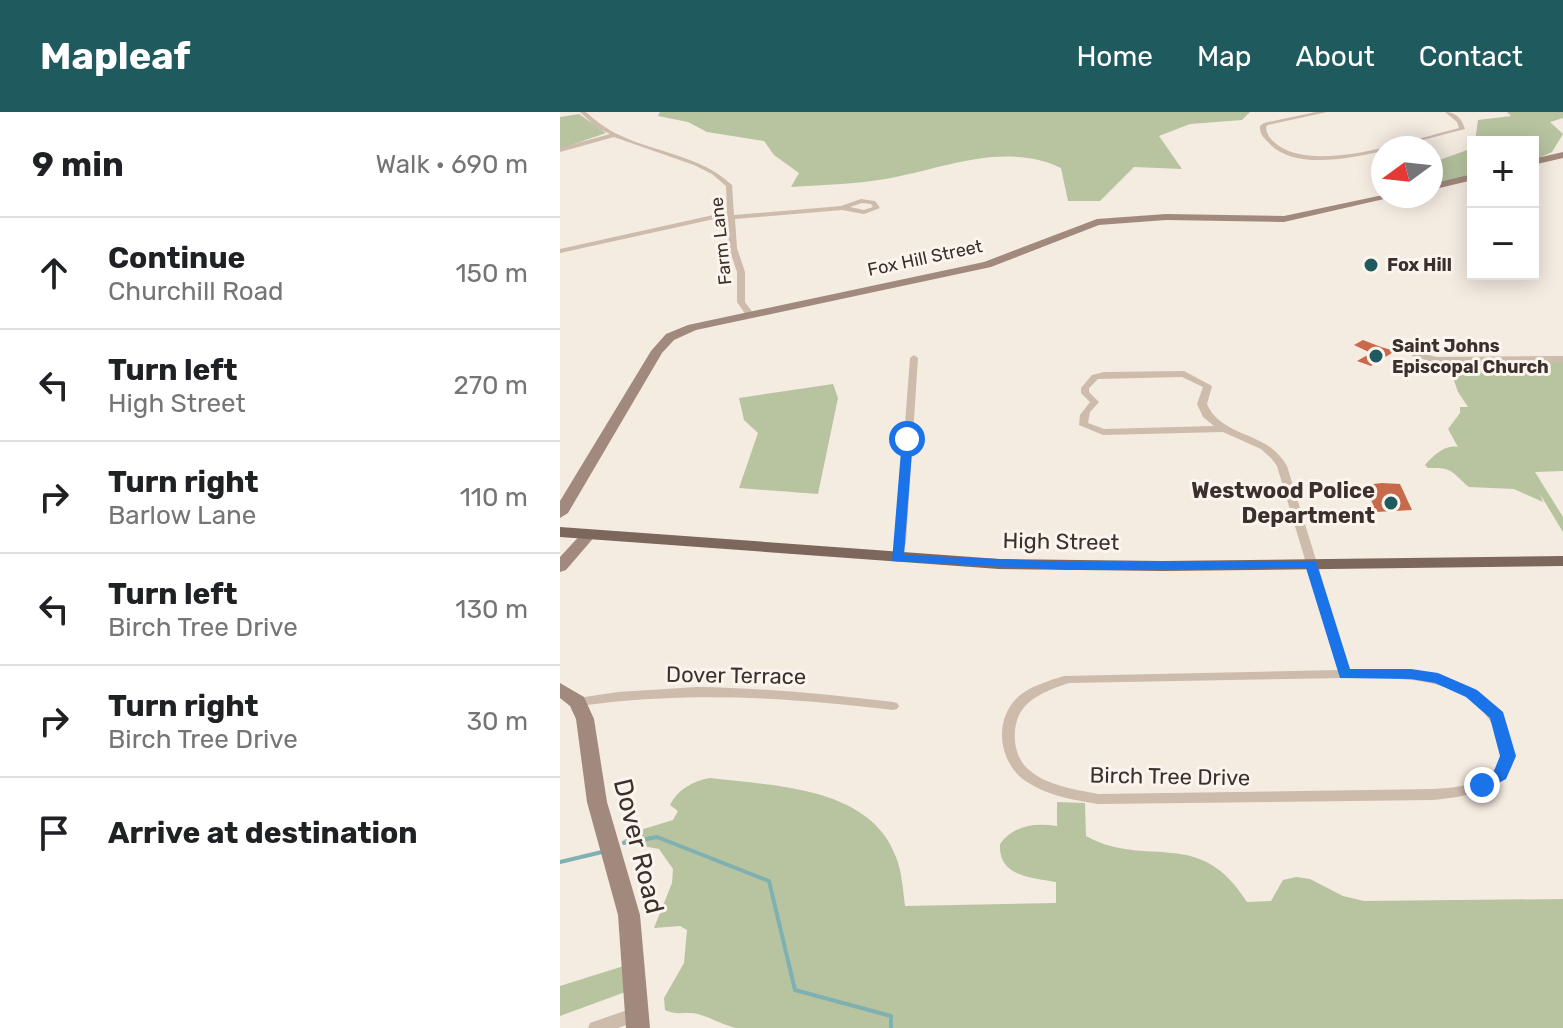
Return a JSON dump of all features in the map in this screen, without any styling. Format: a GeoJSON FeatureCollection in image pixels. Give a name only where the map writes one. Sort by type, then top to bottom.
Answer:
{"type":"FeatureCollection","features":[{"type":"Feature","properties":{"kind":"main road","name":"High Street"},"geometry":{"type":"LineString","coordinates":[[560,532],[897,559],[1068,566],[1563,561]]}},
{"type":"Feature","properties":{"kind":"street","name":"Farm Lane"},"geometry":{"type":"LineString","coordinates":[[583,112],[614,135],[724,180],[731,192],[730,215],[734,255],[741,272],[741,302],[749,313]]}},
{"type":"Feature","properties":{"kind":"street"},"geometry":{"type":"LineString","coordinates":[[1324,112],[1266,124],[1263,133],[1273,146],[1297,155],[1337,157],[1371,152]]}},
{"type":"Feature","properties":{"kind":"street"},"geometry":{"type":"LineString","coordinates":[[1436,136],[1462,129],[1460,121],[1448,112]]}},
{"type":"Feature","properties":{"kind":"street"},"geometry":{"type":"LineString","coordinates":[[560,150],[614,135]]}},
{"type":"Feature","properties":{"kind":"street"},"geometry":{"type":"LineString","coordinates":[[1539,161],[1563,155]]}},
{"type":"Feature","properties":{"kind":"street"},"geometry":{"type":"LineString","coordinates":[[1443,184],[1467,178]]}},
{"type":"Feature","properties":{"kind":"street","name":"Fox Hill Street"},"geometry":{"type":"LineString","coordinates":[[560,513],[657,351],[670,337],[692,327],[987,265],[1084,226],[1110,220],[1166,217],[1284,219],[1371,200]]}},
{"type":"Feature","properties":{"kind":"street"},"geometry":{"type":"LineString","coordinates":[[560,251],[730,215],[842,208]]}},
{"type":"Feature","properties":{"kind":"street"},"geometry":{"type":"LineString","coordinates":[[1415,354],[1436,360],[1563,359]]}},
{"type":"Feature","properties":{"kind":"street"},"geometry":{"type":"LineString","coordinates":[[897,559],[901,542],[914,358]]}},
{"type":"Feature","properties":{"kind":"street"},"geometry":{"type":"LineString","coordinates":[[1226,429],[1091,430],[1084,425],[1083,417],[1084,411],[1095,402],[1085,393],[1085,388],[1095,377],[1104,375],[1193,376],[1208,386],[1202,404],[1205,414],[1226,429],[1265,447],[1280,461],[1345,674]]}},
{"type":"Feature","properties":{"kind":"street"},"geometry":{"type":"LineString","coordinates":[[560,567],[588,535]]}},
{"type":"Feature","properties":{"kind":"street","name":"Birch Tree Drive"},"geometry":{"type":"LineString","coordinates":[[1345,674],[1411,674],[1438,678],[1472,694],[1497,716],[1505,737],[1508,756],[1500,775],[1482,785],[1460,791],[1406,795],[1098,799],[1063,792],[1040,783],[1021,770],[1007,747],[1010,723],[1019,703],[1044,688],[1068,679],[1345,674]]}},
{"type":"Feature","properties":{"kind":"street"},"geometry":{"type":"LineString","coordinates":[[560,689],[578,702]]}},
{"type":"Feature","properties":{"kind":"street","name":"Dover Terrace"},"geometry":{"type":"LineString","coordinates":[[578,702],[625,694],[745,690],[893,706]]}},
{"type":"Feature","properties":{"kind":"street","name":"Dover Road"},"geometry":{"type":"LineString","coordinates":[[578,702],[585,719],[597,802],[629,915],[637,1021]]}},
{"type":"Feature","properties":{"kind":"street"},"geometry":{"type":"LineString","coordinates":[[596,1028],[637,1021]]}},
{"type":"Feature","properties":{"kind":"green space"},"geometry":{"type":"Polygon","coordinates":[[[660,112],[1250,112],[1242,120],[1190,124],[1159,136],[1182,169],[1134,167],[1100,201],[1068,201],[1061,168],[1019,157],[976,159],[879,180],[791,187],[799,173],[774,155],[764,141],[707,132],[688,122],[658,116],[660,112]]]}},
{"type":"Feature","properties":{"kind":"green space"},"geometry":{"type":"Polygon","coordinates":[[[1507,112],[1563,112],[1563,118],[1550,122],[1563,134],[1552,152],[1539,158],[1539,136],[1476,136],[1478,120],[1511,116],[1507,112]]]}},
{"type":"Feature","properties":{"kind":"green space"},"geometry":{"type":"Polygon","coordinates":[[[579,114],[606,133],[560,149],[560,117],[579,114]]]}},
{"type":"Feature","properties":{"kind":"green space"},"geometry":{"type":"Polygon","coordinates":[[[1467,150],[1467,176],[1443,182],[1443,159],[1467,150]]]}},
{"type":"Feature","properties":{"kind":"green space"},"geometry":{"type":"Polygon","coordinates":[[[1563,362],[1563,471],[1535,472],[1563,517],[1563,532],[1540,494],[1543,502],[1514,489],[1469,487],[1452,472],[1425,465],[1444,449],[1458,447],[1448,429],[1460,413],[1460,407],[1468,407],[1458,392],[1448,363],[1563,362]]]}},
{"type":"Feature","properties":{"kind":"green space"},"geometry":{"type":"Polygon","coordinates":[[[833,384],[838,398],[818,494],[739,488],[758,433],[744,420],[739,398],[833,384]]]}},
{"type":"Feature","properties":{"kind":"green space"},"geometry":{"type":"Polygon","coordinates":[[[710,778],[817,794],[843,803],[865,816],[883,834],[896,857],[905,906],[1056,903],[1056,882],[1018,874],[1010,869],[1004,863],[1000,844],[1018,829],[1057,826],[1057,802],[1085,803],[1086,836],[1131,850],[1191,856],[1210,864],[1229,878],[1247,902],[1271,901],[1283,880],[1296,877],[1310,879],[1343,896],[1364,901],[1563,899],[1563,1028],[736,1028],[698,1014],[669,1012],[665,1010],[664,998],[684,963],[687,930],[680,926],[654,928],[672,883],[673,869],[659,849],[621,842],[637,831],[673,820],[678,811],[670,805],[677,794],[692,784],[710,778]]]}},
{"type":"Feature","properties":{"kind":"green space"},"geometry":{"type":"Polygon","coordinates":[[[627,965],[628,991],[560,1016],[560,986],[627,965]]]}},
{"type":"Feature","properties":{"kind":"building","name":"Saint Johns Episcopal Church"},"geometry":{"type":"Polygon","coordinates":[[[1363,340],[1395,351],[1371,366],[1357,361],[1371,353],[1354,345],[1363,340]]]}},
{"type":"Feature","properties":{"kind":"building","name":"Westwood Police Department"},"geometry":{"type":"Polygon","coordinates":[[[1400,484],[1412,510],[1376,512],[1365,485],[1400,484]]]}},
{"type":"Feature","properties":{"kind":"building"},"geometry":{"type":"Polygon","coordinates":[[[1322,512],[1359,512],[1363,524],[1327,524],[1322,512]]]}},
{"type":"Feature","properties":{"kind":"waterway"},"geometry":{"type":"LineString","coordinates":[[624,843],[657,837],[769,881],[795,990],[891,1016],[891,1028]]}},
{"type":"Feature","properties":{"kind":"waterway"},"geometry":{"type":"LineString","coordinates":[[560,862],[602,852]]}},
{"type":"Feature","properties":{"kind":"place","name":"Fox Hill"},"geometry":{"type":"Point","coordinates":[1371,265]}},
{"type":"Feature","properties":{"kind":"place","name":"Saint Johns Episcopal Church"},"geometry":{"type":"Point","coordinates":[1376,356]}},
{"type":"Feature","properties":{"kind":"place","name":"Westwood Police Department"},"geometry":{"type":"Point","coordinates":[1391,503]}},
{"type":"Feature","properties":{"kind":"route"},"geometry":{"type":"LineString","coordinates":[[907,439],[901,542],[897,559],[1068,566],[1311,564],[1345,674],[1411,674],[1438,678],[1472,694],[1497,716],[1508,756],[1500,775],[1482,785]]}}]}
